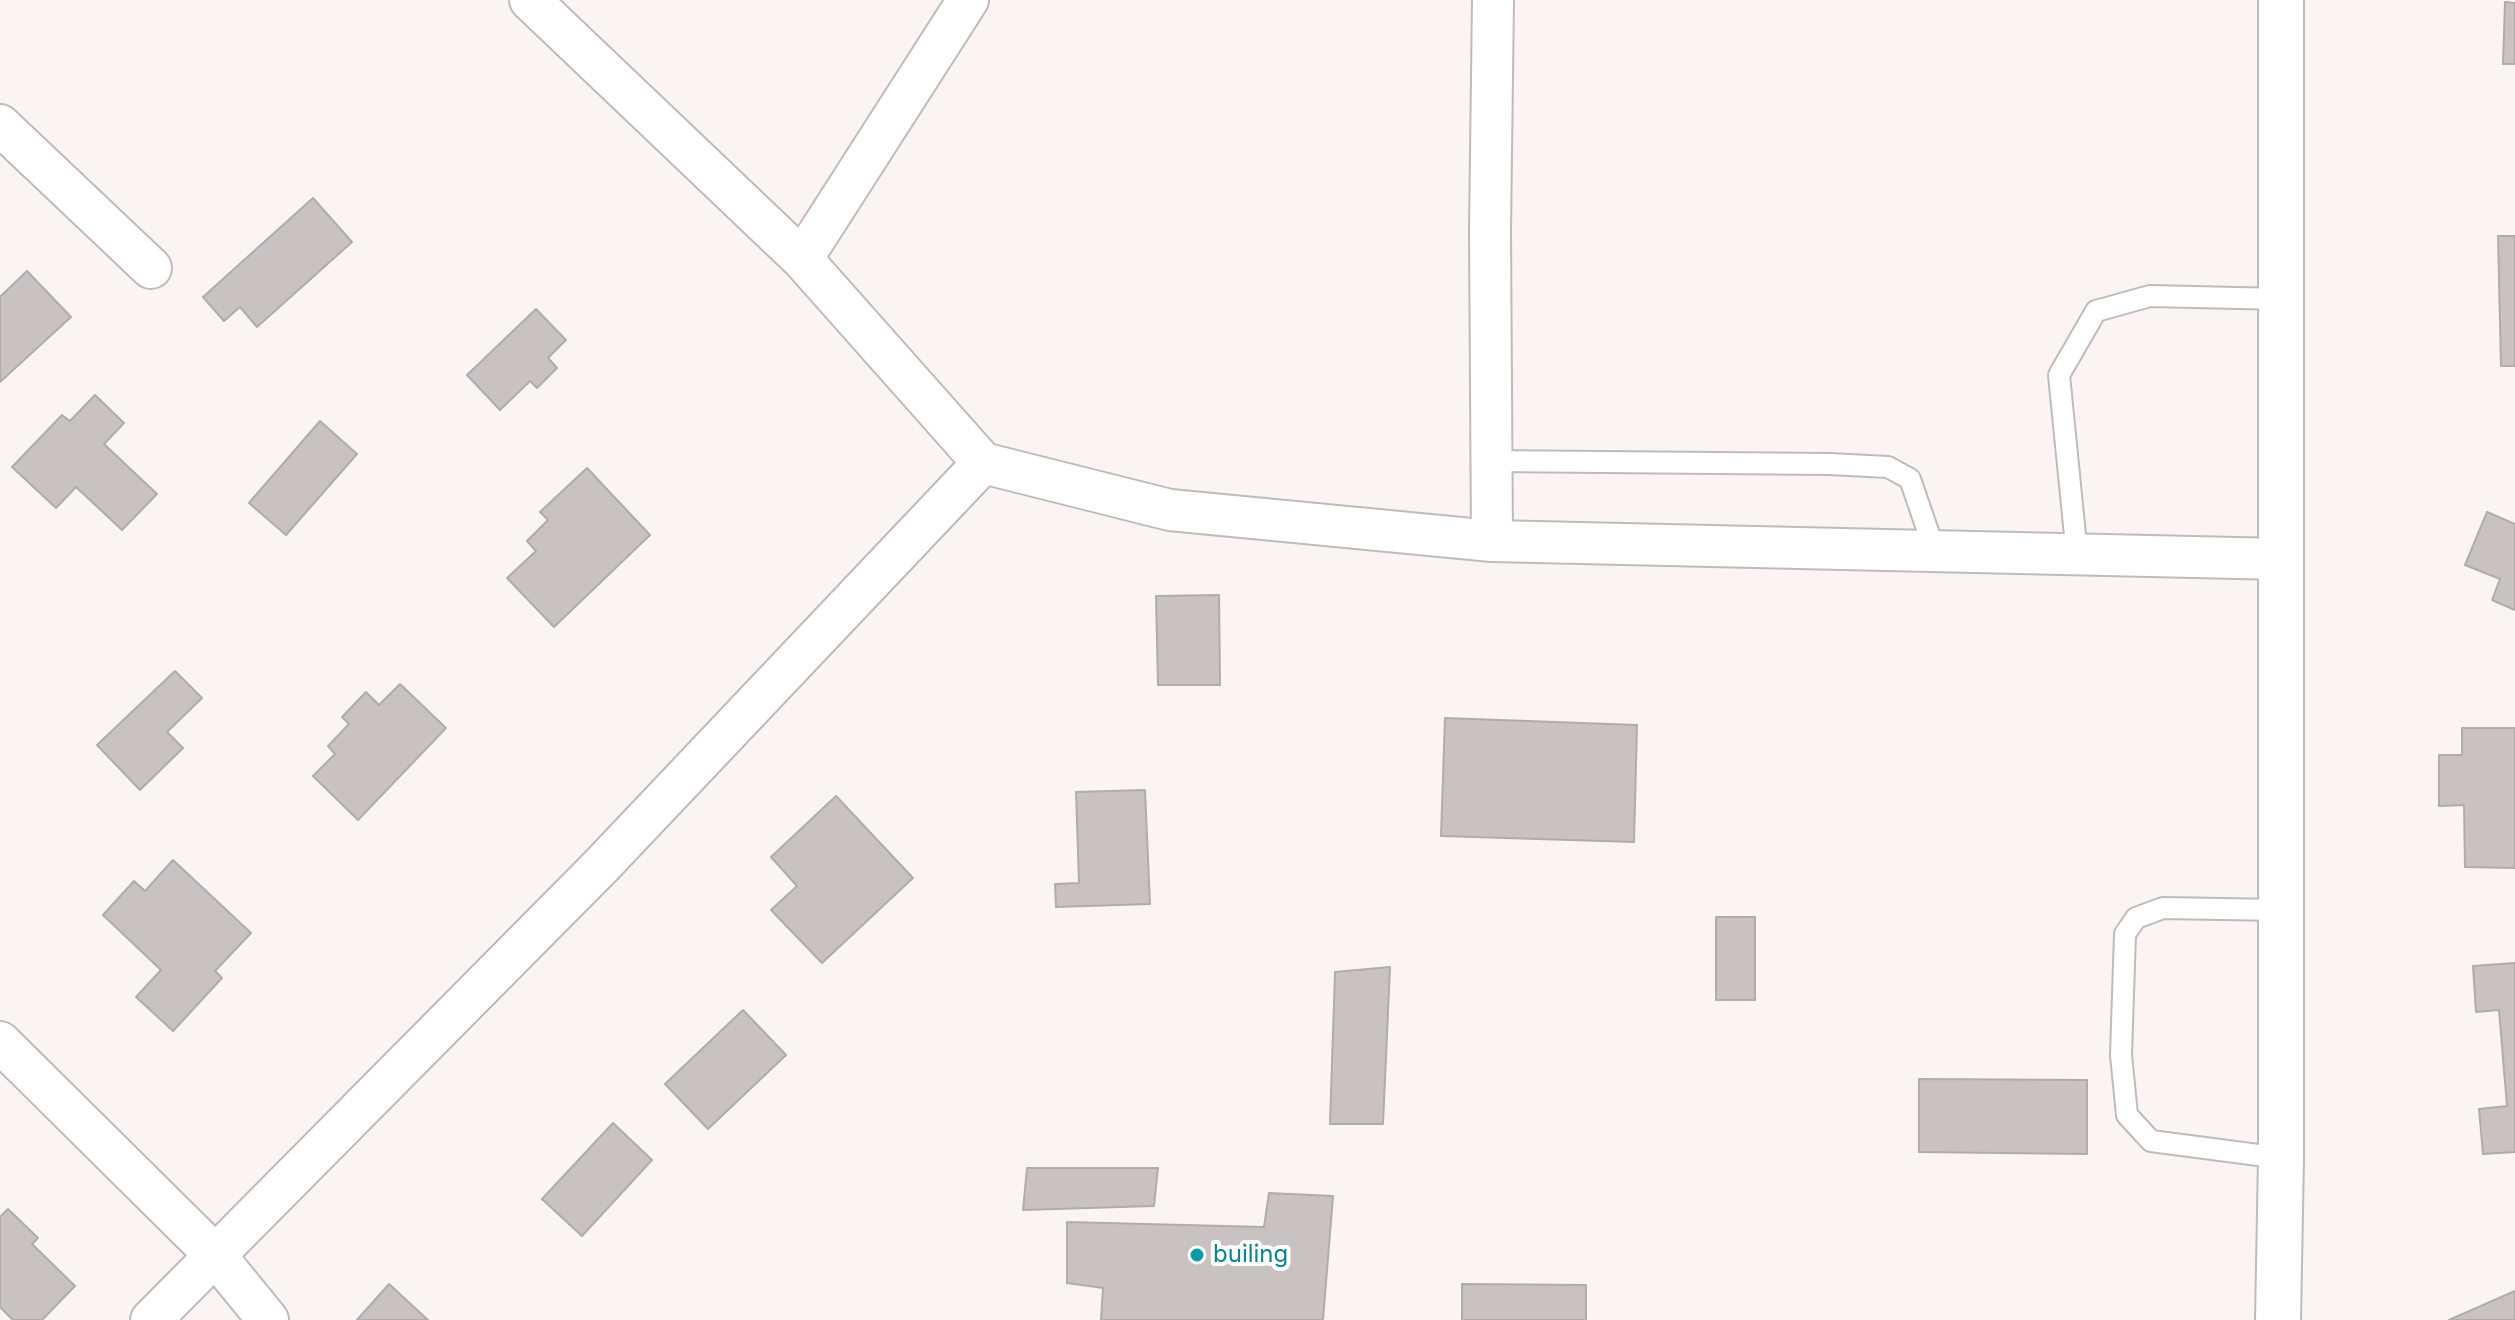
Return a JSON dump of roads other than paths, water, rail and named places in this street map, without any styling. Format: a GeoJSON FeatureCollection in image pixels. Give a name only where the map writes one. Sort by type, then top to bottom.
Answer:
{"type":"FeatureCollection","features":[{"type":"Feature","properties":{"kind":"street"},"geometry":{"type":"LineString","coordinates":[[530,0],[802,259],[983,463],[1170,510],[1492,541],[2281,559]]}},
{"type":"Feature","properties":{"kind":"street"},"geometry":{"type":"LineString","coordinates":[[802,259],[968,0]]}},
{"type":"Feature","properties":{"kind":"street"},"geometry":{"type":"LineString","coordinates":[[1492,541],[1490,231],[1493,0]]}},
{"type":"Feature","properties":{"kind":"street"},"geometry":{"type":"LineString","coordinates":[[2278,1320],[2281,1158],[2281,0]]}},
{"type":"Feature","properties":{"kind":"street"},"geometry":{"type":"LineString","coordinates":[[0,125],[151,268]]}},
{"type":"Feature","properties":{"kind":"street"},"geometry":{"type":"LineString","coordinates":[[151,1320],[602,865],[983,463]]}},
{"type":"Feature","properties":{"kind":"street"},"geometry":{"type":"LineString","coordinates":[[0,1042],[215,1255],[268,1320]]}},
{"type":"Feature","properties":{"kind":"lane"},"geometry":{"type":"LineString","coordinates":[[2077,555],[2059,375],[2096,311],[2150,296],[2281,299]]}},
{"type":"Feature","properties":{"kind":"lane"},"geometry":{"type":"LineString","coordinates":[[1490,461],[1888,467],[1910,479],[1935,552]]}},
{"type":"Feature","properties":{"kind":"lane"},"geometry":{"type":"LineString","coordinates":[[2280,910],[2163,908],[2136,918],[2125,934],[2121,1055],[2127,1115],[2151,1141],[2281,1158]]}},
{"type":"Feature","properties":{"kind":"place","name":"builing"},"geometry":{"type":"Point","coordinates":[1197,1255]}}]}
